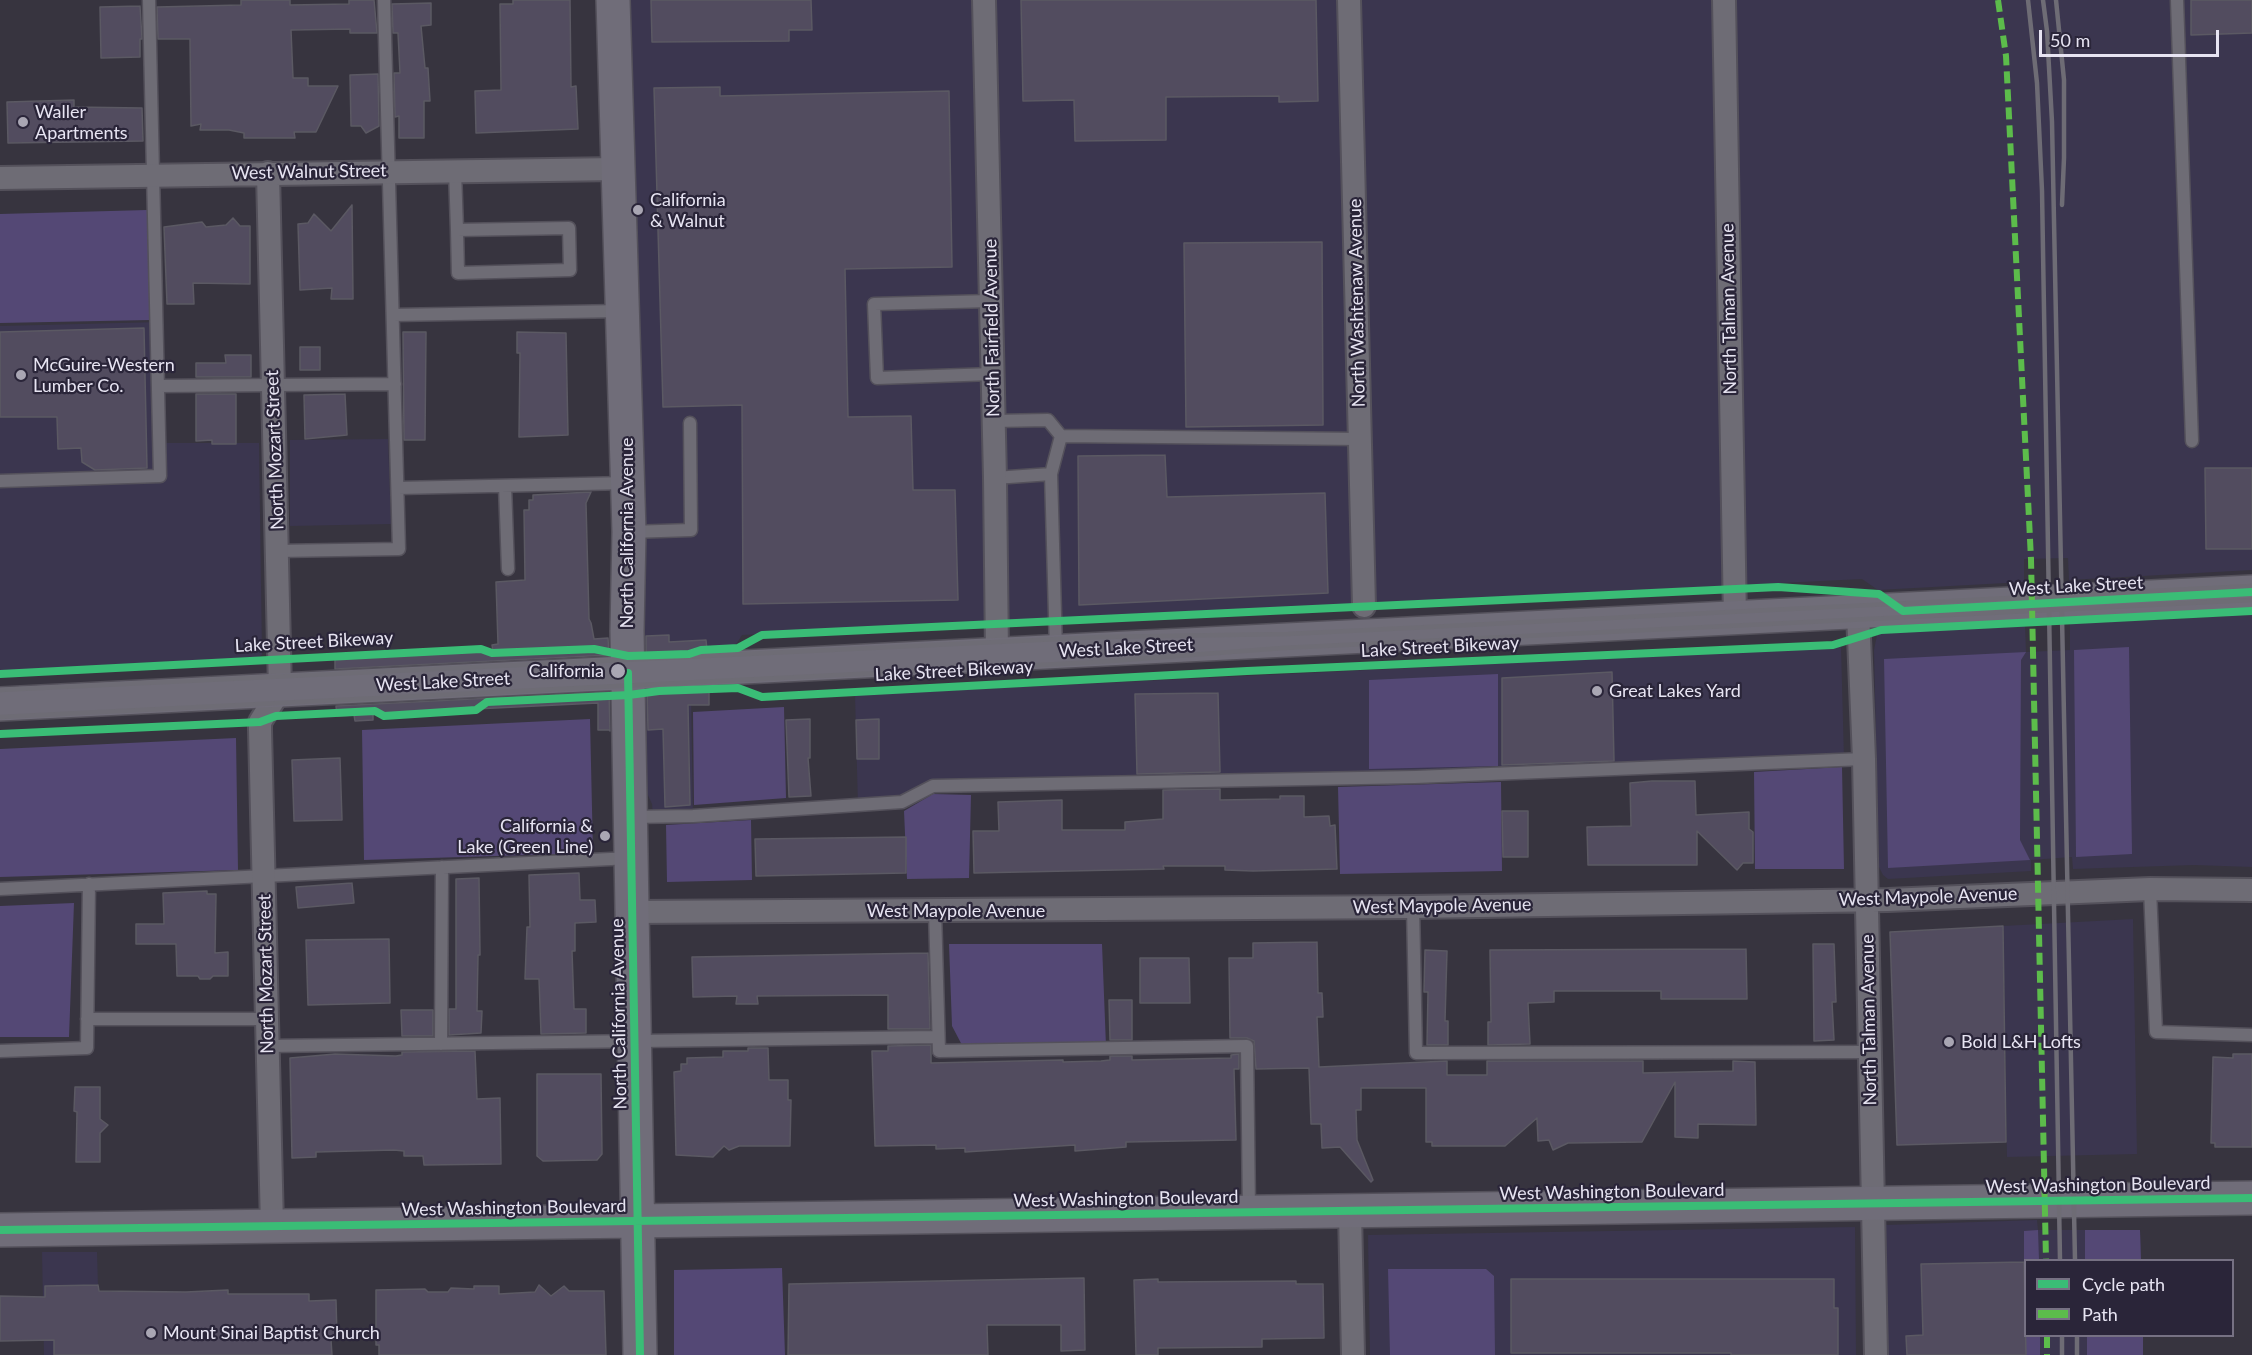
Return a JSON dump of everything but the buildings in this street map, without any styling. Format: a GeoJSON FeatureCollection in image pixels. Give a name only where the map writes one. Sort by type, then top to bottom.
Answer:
{"type":"FeatureCollection","features":[{"type":"Feature","properties":{"kind":"street","name":"North California Avenue"},"geometry":{"type":"LineString","coordinates":[[613,0],[635,682],[631,858],[640,1355]]}},
{"type":"Feature","properties":{"kind":"street","name":"North Fairfield Avenue"},"geometry":{"type":"LineString","coordinates":[[984,0],[996,478],[997,655]]}},
{"type":"Feature","properties":{"kind":"street","name":"North Washtenaw Avenue"},"geometry":{"type":"LineString","coordinates":[[1350,0],[1366,636]]}},
{"type":"Feature","properties":{"kind":"street","name":"North Talman Avenue"},"geometry":{"type":"LineString","coordinates":[[1724,0],[1735,619]]}},
{"type":"Feature","properties":{"kind":"street","name":"West Walnut Street"},"geometry":{"type":"LineString","coordinates":[[0,178],[618,169]]}},
{"type":"Feature","properties":{"kind":"street","name":"North Mozart Street"},"geometry":{"type":"LineString","coordinates":[[268,173],[280,690]]}},
{"type":"Feature","properties":{"kind":"street","name":"West Lake Street"},"geometry":{"type":"LineString","coordinates":[[0,704],[458,682],[487,702],[635,682],[702,669],[2252,592]]}},
{"type":"Feature","properties":{"kind":"street","name":"North Talman Avenue"},"geometry":{"type":"LineString","coordinates":[[1858,613],[1864,759],[1876,1355]]}},
{"type":"Feature","properties":{"kind":"street"},"geometry":{"type":"LineString","coordinates":[[239,692],[260,722],[280,690]]}},
{"type":"Feature","properties":{"kind":"street","name":"North Mozart Street"},"geometry":{"type":"LineString","coordinates":[[260,722],[272,1226]]}},
{"type":"Feature","properties":{"kind":"street","name":"West Maypole Avenue"},"geometry":{"type":"LineString","coordinates":[[633,912],[1413,907],[1867,900],[2150,889],[2252,890]]}},
{"type":"Feature","properties":{"kind":"street","name":"West Washington Boulevard"},"geometry":{"type":"LineString","coordinates":[[0,1230],[2252,1198]]}},
{"type":"Feature","properties":{"kind":"street"},"geometry":{"type":"LineString","coordinates":[[1350,1211],[1353,1355]]}},
{"type":"Feature","properties":{"kind":"lane"},"geometry":{"type":"LineString","coordinates":[[0,481],[160,476],[149,0]]}},
{"type":"Feature","properties":{"kind":"lane"},"geometry":{"type":"LineString","coordinates":[[278,552],[399,549],[384,0]]}},
{"type":"Feature","properties":{"kind":"lane"},"geometry":{"type":"LineString","coordinates":[[2177,0],[2192,441]]}},
{"type":"Feature","properties":{"kind":"lane"},"geometry":{"type":"LineString","coordinates":[[455,171],[456,230],[458,273],[570,270],[569,228],[456,230]]}},
{"type":"Feature","properties":{"kind":"lane"},"geometry":{"type":"LineString","coordinates":[[991,301],[874,304],[877,378],[993,374]]}},
{"type":"Feature","properties":{"kind":"lane"},"geometry":{"type":"LineString","coordinates":[[393,315],[622,311]]}},
{"type":"Feature","properties":{"kind":"lane"},"geometry":{"type":"LineString","coordinates":[[158,386],[395,384]]}},
{"type":"Feature","properties":{"kind":"lane"},"geometry":{"type":"LineString","coordinates":[[994,421],[1048,420],[1062,436],[1360,439]]}},
{"type":"Feature","properties":{"kind":"lane"},"geometry":{"type":"LineString","coordinates":[[629,532],[691,530],[690,423]]}},
{"type":"Feature","properties":{"kind":"lane"},"geometry":{"type":"LineString","coordinates":[[1056,652],[1051,474],[1062,436]]}},
{"type":"Feature","properties":{"kind":"lane"},"geometry":{"type":"LineString","coordinates":[[996,478],[1051,474]]}},
{"type":"Feature","properties":{"kind":"lane"},"geometry":{"type":"LineString","coordinates":[[398,488],[627,483]]}},
{"type":"Feature","properties":{"kind":"lane"},"geometry":{"type":"LineString","coordinates":[[505,486],[508,569]]}},
{"type":"Feature","properties":{"kind":"lane"},"geometry":{"type":"LineString","coordinates":[[631,817],[705,815],[902,802],[933,786],[1415,777],[1864,759]]}},
{"type":"Feature","properties":{"kind":"lane"},"geometry":{"type":"LineString","coordinates":[[0,889],[631,858]]}},
{"type":"Feature","properties":{"kind":"lane"},"geometry":{"type":"LineString","coordinates":[[441,867],[441,1044]]}},
{"type":"Feature","properties":{"kind":"lane"},"geometry":{"type":"LineString","coordinates":[[0,1051],[87,1048],[89,884]]}},
{"type":"Feature","properties":{"kind":"lane"},"geometry":{"type":"LineString","coordinates":[[2150,889],[2156,1032],[2252,1035]]}},
{"type":"Feature","properties":{"kind":"lane"},"geometry":{"type":"LineString","coordinates":[[1413,907],[1416,1053],[1870,1052]]}},
{"type":"Feature","properties":{"kind":"lane"},"geometry":{"type":"LineString","coordinates":[[935,911],[939,1051],[1247,1046],[1249,1213]]}},
{"type":"Feature","properties":{"kind":"lane"},"geometry":{"type":"LineString","coordinates":[[87,1019],[268,1019]]}},
{"type":"Feature","properties":{"kind":"lane"},"geometry":{"type":"LineString","coordinates":[[268,1046],[938,1037]]}},
{"type":"Feature","properties":{"kind":"shaded area"},"geometry":{"type":"Polygon","coordinates":[[[628,0],[2252,0],[2252,570],[2069,580],[2068,558],[2024,559],[2024,582],[1878,590],[1862,579],[1396,602],[742,635],[735,646],[650,650],[645,645],[628,0]]]}},
{"type":"Feature","properties":{"kind":"shaded area"},"geometry":{"type":"Polygon","coordinates":[[[147,210],[150,320],[0,323],[0,214],[147,210]]]}},
{"type":"Feature","properties":{"kind":"shaded area"},"geometry":{"type":"Polygon","coordinates":[[[160,322],[163,443],[259,443],[262,655],[0,671],[0,326],[160,322]]]}},
{"type":"Feature","properties":{"kind":"shaded area"},"geometry":{"type":"Polygon","coordinates":[[[388,439],[391,524],[290,526],[290,440],[388,439]]]}},
{"type":"Feature","properties":{"kind":"shaded area"},"geometry":{"type":"Polygon","coordinates":[[[2252,615],[2252,867],[2194,865],[2073,869],[2072,857],[2031,860],[2031,871],[1888,879],[1883,875],[1879,867],[1874,650],[1877,635],[2025,626],[2026,652],[2070,650],[2070,624],[2252,615]]]}},
{"type":"Feature","properties":{"kind":"shaded area"},"geometry":{"type":"Polygon","coordinates":[[[1841,647],[1844,759],[933,786],[902,802],[858,806],[855,695],[1841,647]]]}},
{"type":"Feature","properties":{"kind":"shaded area"},"geometry":{"type":"Polygon","coordinates":[[[2129,647],[2132,854],[2076,857],[2074,650],[2129,647]]]}},
{"type":"Feature","properties":{"kind":"shaded area"},"geometry":{"type":"Polygon","coordinates":[[[2026,652],[2021,660],[2020,840],[2030,860],[1888,868],[1884,659],[2026,652]]]}},
{"type":"Feature","properties":{"kind":"shaded area"},"geometry":{"type":"Polygon","coordinates":[[[1498,674],[1498,766],[1369,769],[1369,680],[1498,674]]]}},
{"type":"Feature","properties":{"kind":"shaded area"},"geometry":{"type":"Polygon","coordinates":[[[691,692],[693,816],[653,816],[652,804],[647,793],[645,698],[650,693],[691,692]]]}},
{"type":"Feature","properties":{"kind":"shaded area"},"geometry":{"type":"Polygon","coordinates":[[[784,707],[786,798],[694,805],[693,712],[784,707]]]}},
{"type":"Feature","properties":{"kind":"shaded area"},"geometry":{"type":"Polygon","coordinates":[[[590,719],[593,853],[364,860],[362,730],[590,719]]]}},
{"type":"Feature","properties":{"kind":"shaded area"},"geometry":{"type":"Polygon","coordinates":[[[236,738],[238,870],[0,877],[0,749],[236,738]]]}},
{"type":"Feature","properties":{"kind":"shaded area"},"geometry":{"type":"Polygon","coordinates":[[[1842,767],[1844,869],[1755,869],[1754,772],[1842,767]]]}},
{"type":"Feature","properties":{"kind":"shaded area"},"geometry":{"type":"Polygon","coordinates":[[[1501,782],[1502,871],[1340,874],[1338,787],[1501,782]]]}},
{"type":"Feature","properties":{"kind":"shaded area"},"geometry":{"type":"Polygon","coordinates":[[[933,794],[971,795],[969,878],[907,879],[904,811],[933,794]]]}},
{"type":"Feature","properties":{"kind":"shaded area"},"geometry":{"type":"Polygon","coordinates":[[[751,820],[752,880],[667,882],[666,825],[751,820]]]}},
{"type":"Feature","properties":{"kind":"shaded area"},"geometry":{"type":"Polygon","coordinates":[[[74,903],[69,1037],[0,1037],[0,906],[74,903]]]}},
{"type":"Feature","properties":{"kind":"shaded area"},"geometry":{"type":"Polygon","coordinates":[[[2133,919],[2137,1154],[2007,1157],[2003,926],[2133,919]]]}},
{"type":"Feature","properties":{"kind":"shaded area"},"geometry":{"type":"Polygon","coordinates":[[[949,944],[1102,944],[1106,1046],[963,1047],[952,1026],[949,944]]]}},
{"type":"Feature","properties":{"kind":"shaded area"},"geometry":{"type":"Polygon","coordinates":[[[2037,1220],[2038,1230],[2140,1230],[2141,1259],[2024,1259],[2024,1337],[2143,1337],[2143,1355],[1888,1355],[1886,1225],[2037,1220]]]}},
{"type":"Feature","properties":{"kind":"shaded area"},"geometry":{"type":"Polygon","coordinates":[[[1855,1227],[1856,1355],[1370,1355],[1368,1235],[1855,1227]]]}},
{"type":"Feature","properties":{"kind":"shaded area"},"geometry":{"type":"Polygon","coordinates":[[[2038,1230],[2039,1259],[2024,1259],[2024,1231],[2038,1230]]]}},
{"type":"Feature","properties":{"kind":"shaded area"},"geometry":{"type":"Polygon","coordinates":[[[2085,1230],[2140,1230],[2141,1259],[2085,1259],[2085,1230]]]}},
{"type":"Feature","properties":{"kind":"shaded area"},"geometry":{"type":"Polygon","coordinates":[[[42,1252],[97,1252],[100,1355],[44,1355],[42,1252]]]}},
{"type":"Feature","properties":{"kind":"shaded area"},"geometry":{"type":"Polygon","coordinates":[[[782,1268],[785,1355],[674,1355],[674,1270],[782,1268]]]}},
{"type":"Feature","properties":{"kind":"shaded area"},"geometry":{"type":"Polygon","coordinates":[[[1388,1269],[1486,1269],[1494,1276],[1495,1355],[1390,1355],[1388,1269]]]}},
{"type":"Feature","properties":{"kind":"shaded area"},"geometry":{"type":"Polygon","coordinates":[[[2026,1337],[2040,1337],[2040,1355],[2026,1355],[2026,1337]]]}},
{"type":"Feature","properties":{"kind":"shaded area"},"geometry":{"type":"Polygon","coordinates":[[[2087,1337],[2143,1337],[2143,1355],[2087,1355],[2087,1337]]]}},
{"type":"Feature","properties":{"kind":"railway"},"geometry":{"type":"LineString","coordinates":[[2028,0],[2037,83],[2042,191],[2060,1259]]}},
{"type":"Feature","properties":{"kind":"railway"},"geometry":{"type":"LineString","coordinates":[[2043,0],[2052,122],[2075,1259]]}},
{"type":"Feature","properties":{"kind":"railway"},"geometry":{"type":"LineString","coordinates":[[2056,0],[2064,80],[2062,205]]}},
{"type":"Feature","properties":{"kind":"railway"},"geometry":{"type":"LineString","coordinates":[[0,690],[1100,637],[1288,634],[2252,586]]}},
{"type":"Feature","properties":{"kind":"railway"},"geometry":{"type":"LineString","coordinates":[[0,717],[1098,662],[1283,648],[2252,600]]}},
{"type":"Feature","properties":{"kind":"railway"},"geometry":{"type":"LineString","coordinates":[[2062,1337],[2062,1355]]}},
{"type":"Feature","properties":{"kind":"railway"},"geometry":{"type":"LineString","coordinates":[[2077,1337],[2077,1355]]}},
{"type":"Feature","properties":{"kind":"marked path"},"geometry":{"type":"LineString","coordinates":[[1998,0],[2006,56],[2031,559],[2046,1259]]}},
{"type":"Feature","properties":{"kind":"marked path"},"geometry":{"type":"LineString","coordinates":[[2047,1337],[2047,1355]]}},
{"type":"Feature","properties":{"kind":"cycle path","name":"Lake Street Bikeway"},"geometry":{"type":"LineString","coordinates":[[0,674],[481,649],[492,653],[594,649],[628,656],[689,654],[701,650],[738,648],[762,635],[1778,587],[1879,594],[1903,611],[2252,592]]}},
{"type":"Feature","properties":{"kind":"cycle path","name":"Lake Street Bikeway"},"geometry":{"type":"LineString","coordinates":[[0,734],[260,722],[276,716],[375,711],[384,716],[476,710],[487,702],[629,695],[659,691],[738,688],[762,697],[1247,671],[1833,645],[1881,630],[2252,611]]}},
{"type":"Feature","properties":{"kind":"cycle path"},"geometry":{"type":"LineString","coordinates":[[628,673],[640,1355]]}},
{"type":"Feature","properties":{"kind":"cycle path"},"geometry":{"type":"LineString","coordinates":[[0,1230],[2252,1198]]}},
{"type":"Feature","properties":{"kind":"place","name":"Waller Apartments"},"geometry":{"type":"Point","coordinates":[23,122]}},
{"type":"Feature","properties":{"kind":"place","name":"California & Walnut"},"geometry":{"type":"Point","coordinates":[638,210]}},
{"type":"Feature","properties":{"kind":"place","name":"McGuire-Western Lumber Co."},"geometry":{"type":"Point","coordinates":[21,375]}},
{"type":"Feature","properties":{"kind":"place","name":"California"},"geometry":{"type":"Point","coordinates":[618,671]}},
{"type":"Feature","properties":{"kind":"place","name":"Great Lakes Yard"},"geometry":{"type":"Point","coordinates":[1597,691]}},
{"type":"Feature","properties":{"kind":"place","name":"California & Lake (Green Line)"},"geometry":{"type":"Point","coordinates":[605,836]}},
{"type":"Feature","properties":{"kind":"place","name":"Bold L&H Lofts"},"geometry":{"type":"Point","coordinates":[1949,1042]}},
{"type":"Feature","properties":{"kind":"place","name":"Mount Sinai Baptist Church"},"geometry":{"type":"Point","coordinates":[151,1333]}}]}
